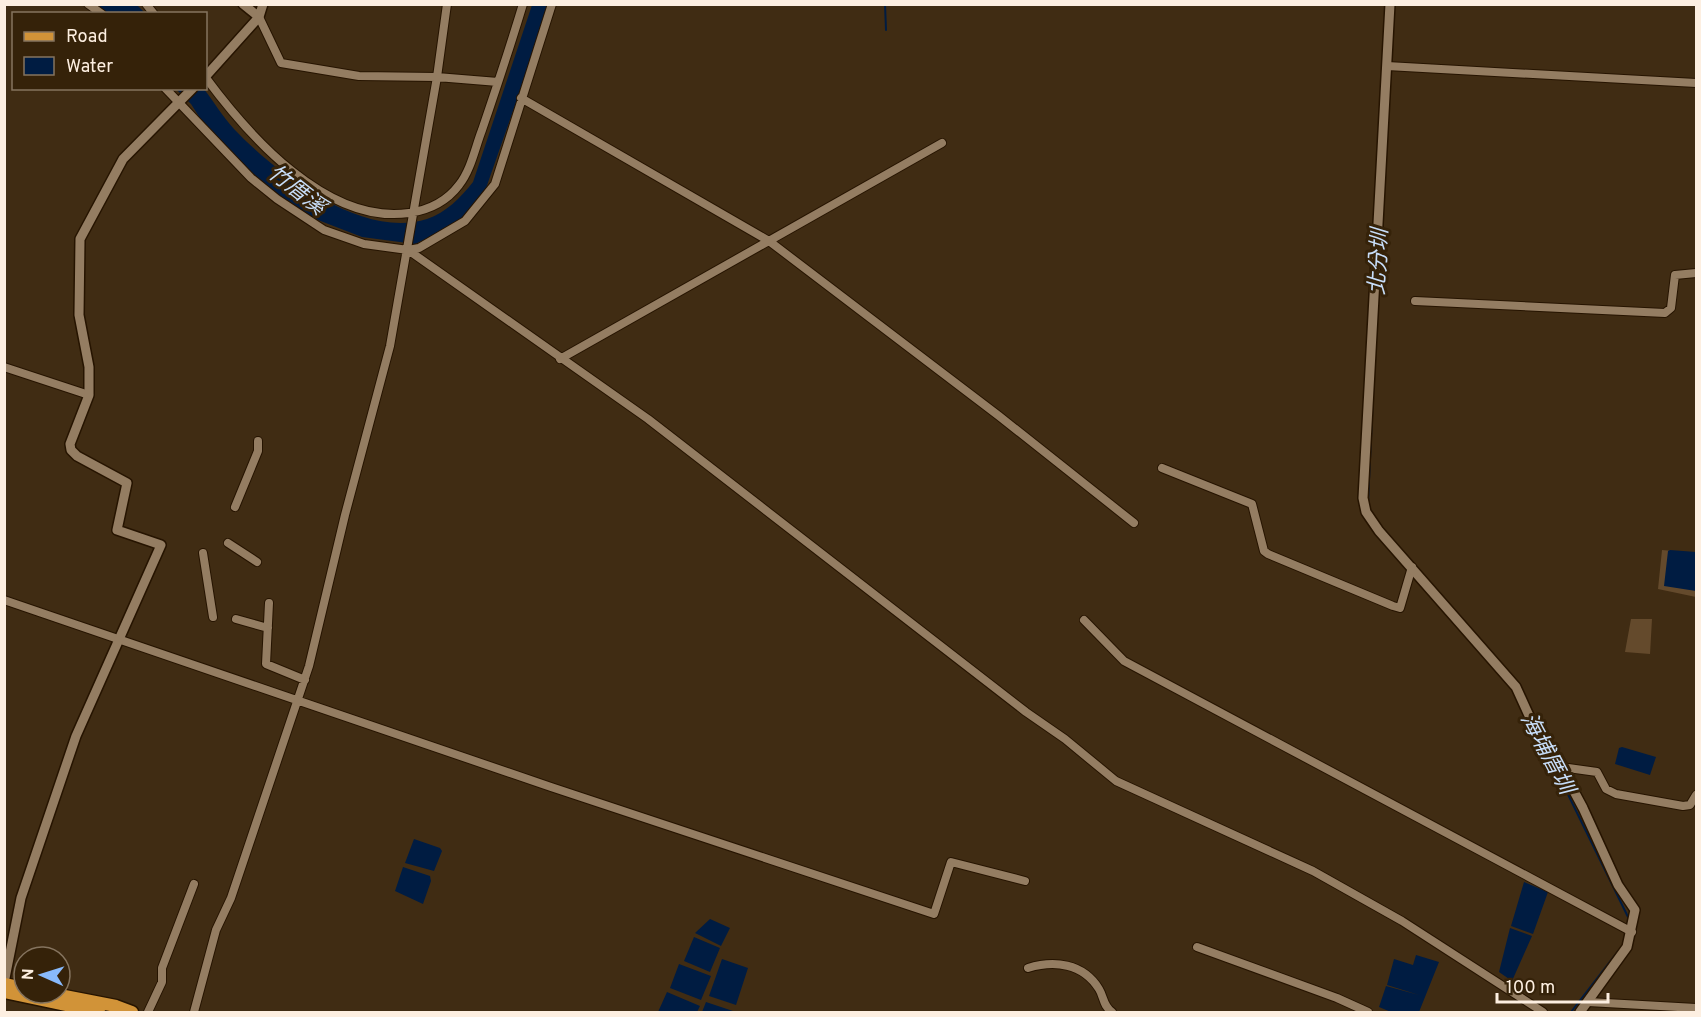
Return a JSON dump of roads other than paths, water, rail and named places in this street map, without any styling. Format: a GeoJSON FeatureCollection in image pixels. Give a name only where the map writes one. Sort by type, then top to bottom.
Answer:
{"type":"FeatureCollection","features":[{"type":"Feature","properties":{"kind":"main road"},"geometry":{"type":"LineString","coordinates":[[4,992],[99,1012]]}},
{"type":"Feature","properties":{"kind":"main road"},"geometry":{"type":"LineString","coordinates":[[72,997],[116,1006],[132,1012]]}},
{"type":"Feature","properties":{"kind":"street"},"geometry":{"type":"LineString","coordinates":[[243,4],[259,17],[281,63],[359,76],[437,76],[498,82]]}},
{"type":"Feature","properties":{"kind":"street"},"geometry":{"type":"LineString","coordinates":[[207,76],[259,17],[263,4]]}},
{"type":"Feature","properties":{"kind":"street"},"geometry":{"type":"LineString","coordinates":[[194,1012],[216,930],[231,898],[305,680],[345,515],[390,346],[437,76],[447,4]]}},
{"type":"Feature","properties":{"kind":"street"},"geometry":{"type":"LineString","coordinates":[[207,78],[235,118],[284,165],[332,198],[392,216],[414,213],[440,203],[464,179],[523,4]]}},
{"type":"Feature","properties":{"kind":"street"},"geometry":{"type":"LineString","coordinates":[[167,90],[205,133],[251,178],[277,199],[324,230],[364,244],[408,250],[418,248],[465,221],[495,184],[552,4]]}},
{"type":"Feature","properties":{"kind":"street"},"geometry":{"type":"LineString","coordinates":[[1390,4],[1391,66],[1379,300],[1363,498],[1366,512],[1506,672],[1516,687],[1531,720],[1561,767],[1618,885],[1635,910],[1627,947],[1580,1012]]}},
{"type":"Feature","properties":{"kind":"street"},"geometry":{"type":"LineString","coordinates":[[1391,66],[1696,84]]}},
{"type":"Feature","properties":{"kind":"street"},"geometry":{"type":"LineString","coordinates":[[4,983],[21,898],[90,702],[121,638],[161,545],[117,530],[127,483],[77,456],[71,450],[70,444],[89,395],[89,367],[79,315],[80,239],[123,159],[191,90]]}},
{"type":"Feature","properties":{"kind":"street"},"geometry":{"type":"LineString","coordinates":[[521,98],[769,242],[999,416],[1134,523]]}},
{"type":"Feature","properties":{"kind":"street"},"geometry":{"type":"LineString","coordinates":[[560,359],[942,143]]}},
{"type":"Feature","properties":{"kind":"street"},"geometry":{"type":"LineString","coordinates":[[408,250],[648,419],[1026,712],[1065,739],[1102,772],[1331,881],[1402,921],[1543,1012]]}},
{"type":"Feature","properties":{"kind":"street"},"geometry":{"type":"LineString","coordinates":[[1415,301],[1665,313],[1671,308],[1675,275],[1696,273]]}},
{"type":"Feature","properties":{"kind":"street"},"geometry":{"type":"LineString","coordinates":[[4,367],[89,395]]}},
{"type":"Feature","properties":{"kind":"street"},"geometry":{"type":"LineString","coordinates":[[235,507],[258,451],[258,441]]}},
{"type":"Feature","properties":{"kind":"street"},"geometry":{"type":"LineString","coordinates":[[1162,468],[1252,504],[1264,551],[1269,554],[1393,606],[1400,608],[1412,567]]}},
{"type":"Feature","properties":{"kind":"street"},"geometry":{"type":"LineString","coordinates":[[228,543],[256,562]]}},
{"type":"Feature","properties":{"kind":"street"},"geometry":{"type":"LineString","coordinates":[[203,554],[213,617]]}},
{"type":"Feature","properties":{"kind":"street"},"geometry":{"type":"LineString","coordinates":[[4,600],[121,638],[551,787],[934,914],[951,862],[1025,881]]}},
{"type":"Feature","properties":{"kind":"street"},"geometry":{"type":"LineString","coordinates":[[269,603],[266,664],[305,680]]}},
{"type":"Feature","properties":{"kind":"street"},"geometry":{"type":"LineString","coordinates":[[236,619],[268,628]]}},
{"type":"Feature","properties":{"kind":"street"},"geometry":{"type":"LineString","coordinates":[[1084,620],[1124,661],[1632,932]]}},
{"type":"Feature","properties":{"kind":"street"},"geometry":{"type":"LineString","coordinates":[[1561,767],[1597,772],[1606,789],[1616,794],[1683,806],[1690,805],[1696,795]]}},
{"type":"Feature","properties":{"kind":"street"},"geometry":{"type":"LineString","coordinates":[[148,1012],[162,982],[162,968],[194,884]]}},
{"type":"Feature","properties":{"kind":"street"},"geometry":{"type":"LineString","coordinates":[[1197,947],[1337,998],[1368,1012]]}},
{"type":"Feature","properties":{"kind":"street"},"geometry":{"type":"LineString","coordinates":[[1028,968],[1061,963],[1078,969],[1097,985],[1105,1008],[1112,1012]]}},
{"type":"Feature","properties":{"kind":"street"},"geometry":{"type":"LineString","coordinates":[[1588,1002],[1696,1008]]}},
{"type":"Feature","properties":{"kind":"water"},"geometry":{"type":"Polygon","coordinates":[[[98,5],[137,5],[144,12],[106,12],[98,5]]]}},
{"type":"Feature","properties":{"kind":"water","name":"竹厝溪"},"geometry":{"type":"Polygon","coordinates":[[[532,5],[550,5],[484,194],[463,221],[415,244],[362,237],[318,220],[271,192],[212,137],[191,104],[177,90],[205,90],[230,124],[273,165],[322,198],[348,211],[375,220],[402,223],[427,219],[447,209],[473,182],[532,5]]]}},
{"type":"Feature","properties":{"kind":"water"},"geometry":{"type":"Polygon","coordinates":[[[1668,551],[1696,552],[1696,591],[1664,586],[1668,551]]]}},
{"type":"Feature","properties":{"kind":"water"},"geometry":{"type":"Polygon","coordinates":[[[1619,748],[1656,757],[1650,775],[1615,764],[1619,748]]]}},
{"type":"Feature","properties":{"kind":"water"},"geometry":{"type":"Polygon","coordinates":[[[414,839],[440,848],[442,851],[434,871],[405,863],[414,839]]]}},
{"type":"Feature","properties":{"kind":"water"},"geometry":{"type":"Polygon","coordinates":[[[403,867],[430,876],[431,881],[423,904],[395,891],[403,867]]]}},
{"type":"Feature","properties":{"kind":"water"},"geometry":{"type":"Polygon","coordinates":[[[1524,882],[1548,892],[1533,934],[1511,926],[1524,882]]]}},
{"type":"Feature","properties":{"kind":"water"},"geometry":{"type":"Polygon","coordinates":[[[710,919],[730,928],[721,946],[695,933],[710,919]]]}},
{"type":"Feature","properties":{"kind":"water"},"geometry":{"type":"Polygon","coordinates":[[[1510,928],[1532,936],[1512,981],[1499,972],[1510,928]]]}},
{"type":"Feature","properties":{"kind":"water"},"geometry":{"type":"Polygon","coordinates":[[[694,937],[720,948],[710,972],[684,961],[694,937]]]}},
{"type":"Feature","properties":{"kind":"water"},"geometry":{"type":"Polygon","coordinates":[[[1416,955],[1439,962],[1419,1012],[1391,1012],[1379,1007],[1386,986],[1419,995],[1387,985],[1394,959],[1413,965],[1416,955]]]}},
{"type":"Feature","properties":{"kind":"water"},"geometry":{"type":"Polygon","coordinates":[[[722,959],[748,968],[736,1005],[709,996],[722,959]]]}},
{"type":"Feature","properties":{"kind":"water"},"geometry":{"type":"Polygon","coordinates":[[[679,964],[711,976],[701,1000],[670,988],[679,964]]]}},
{"type":"Feature","properties":{"kind":"water"},"geometry":{"type":"Polygon","coordinates":[[[667,992],[700,1006],[697,1012],[658,1012],[667,992]]]}},
{"type":"Feature","properties":{"kind":"water"},"geometry":{"type":"Polygon","coordinates":[[[706,1002],[733,1011],[702,1012],[706,1002]]]}},
{"type":"Feature","properties":{"kind":"waterway"},"geometry":{"type":"LineString","coordinates":[[885,4],[886,30]]}},
{"type":"Feature","properties":{"kind":"waterway","name":"北分圳"},"geometry":{"type":"LineString","coordinates":[[1368,502],[1375,352]]}},
{"type":"Feature","properties":{"kind":"waterway","name":"海埔厝圳"},"geometry":{"type":"LineString","coordinates":[[1367,520],[1373,530]]}},
{"type":"Feature","properties":{"kind":"waterway","name":"海埔厝圳"},"geometry":{"type":"LineString","coordinates":[[1526,720],[1532,735],[1558,774],[1629,919]]}},
{"type":"Feature","properties":{"kind":"waterway","name":"海埔厝圳"},"geometry":{"type":"LineString","coordinates":[[1571,1012],[1619,950]]}}]}
